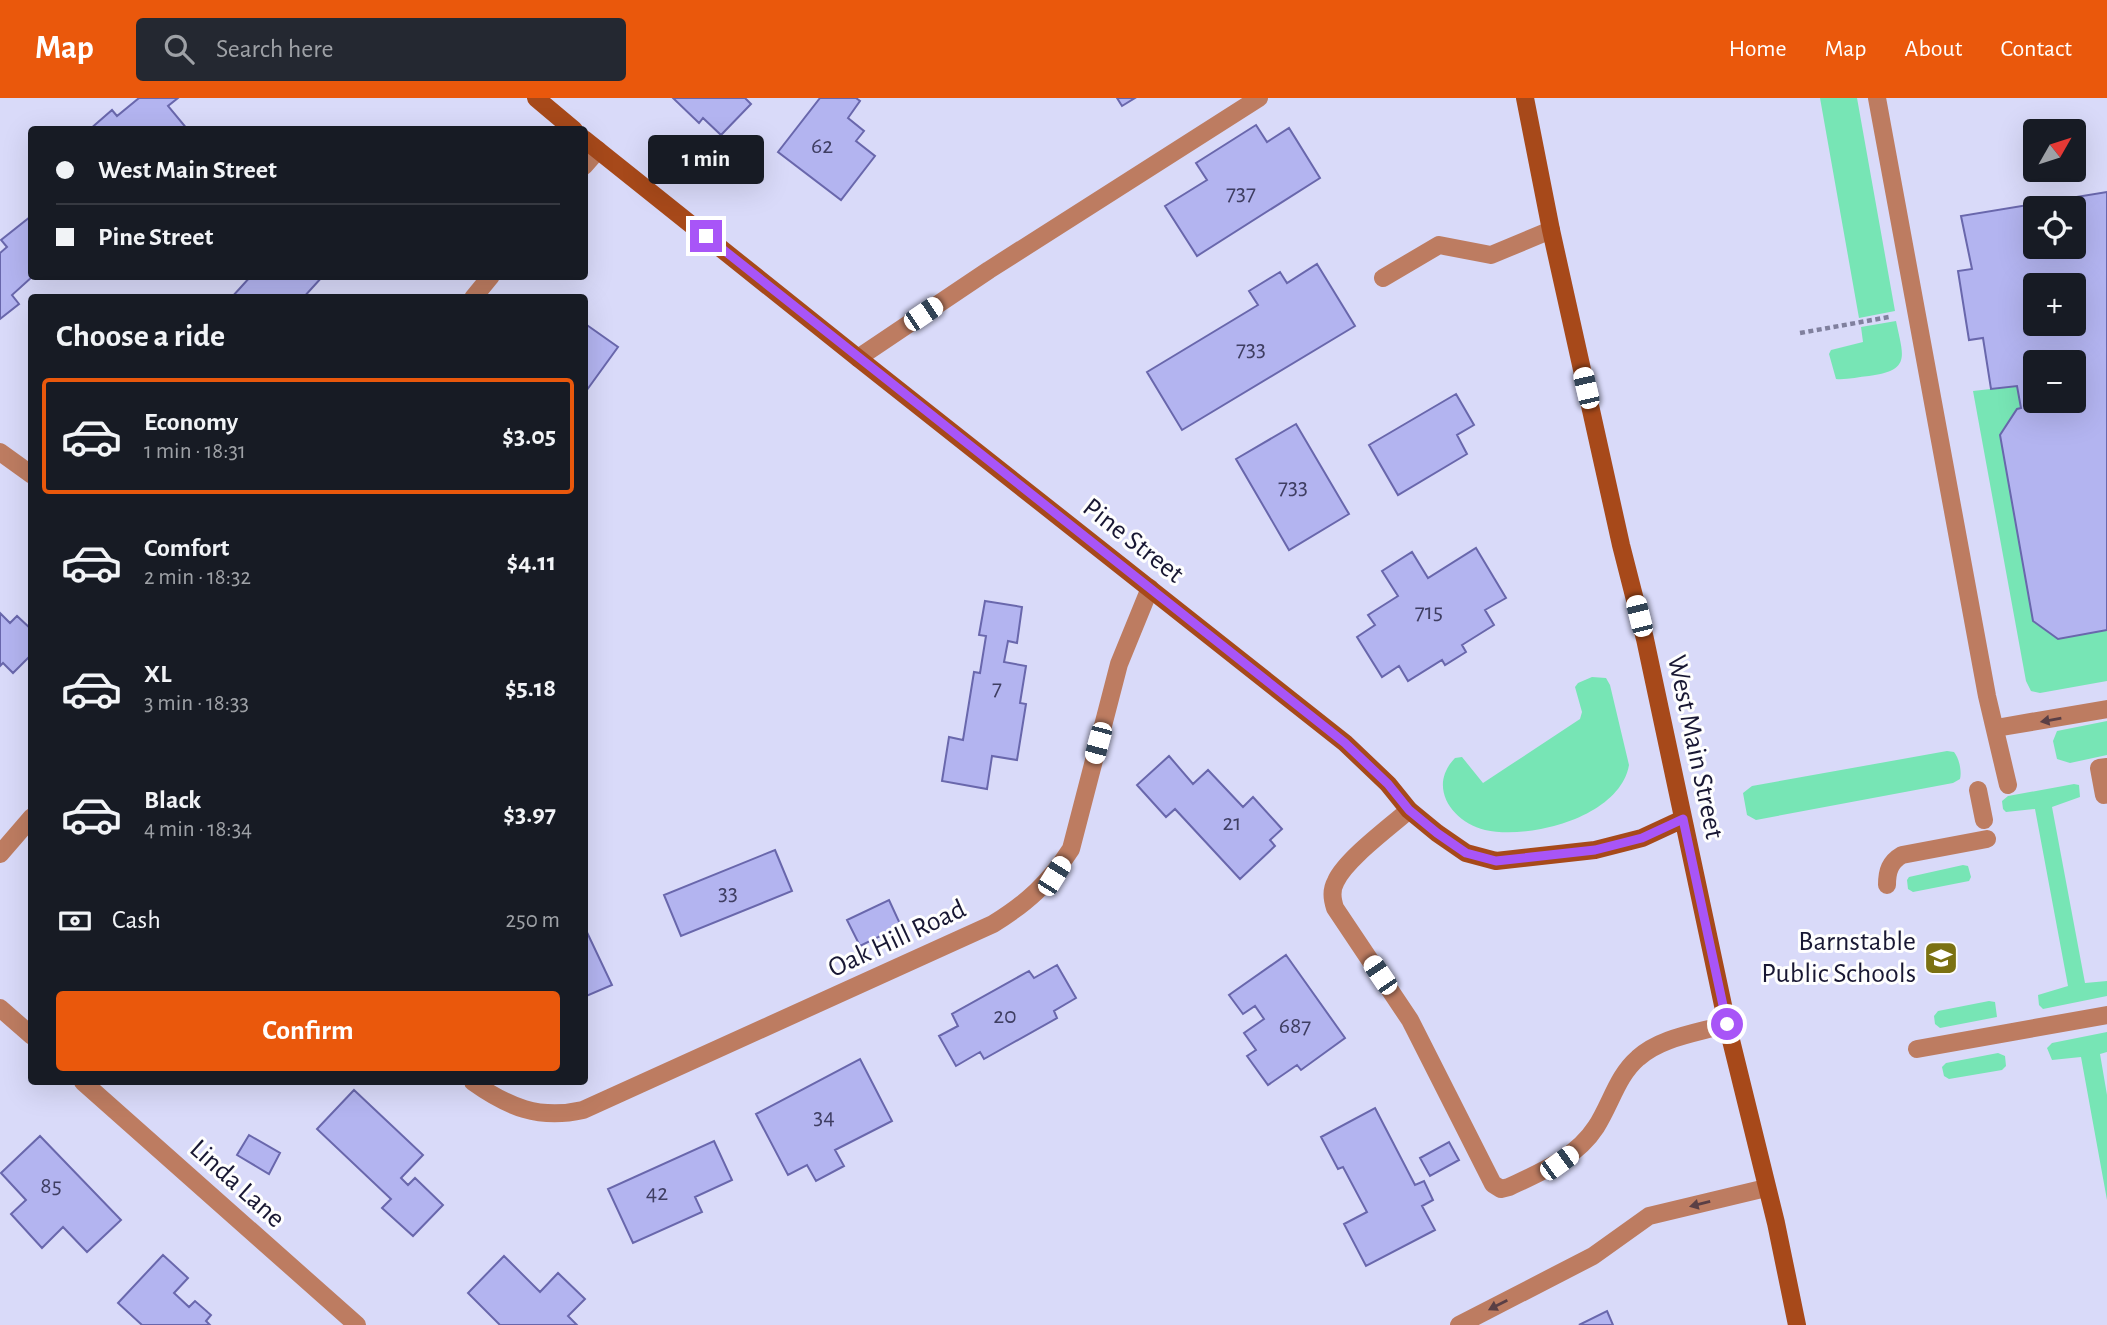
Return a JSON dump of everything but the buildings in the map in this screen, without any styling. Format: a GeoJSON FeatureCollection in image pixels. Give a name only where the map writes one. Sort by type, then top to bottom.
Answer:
{"type":"FeatureCollection","features":[{"type":"Feature","properties":{"kind":"main road"},"geometry":{"type":"LineString","coordinates":[[536,98],[568,126]]}},
{"type":"Feature","properties":{"kind":"main road","name":"West Main Street"},"geometry":{"type":"LineString","coordinates":[[1525,98],[1551,230],[1621,545],[1645,639],[1727,1024],[1797,1325]]}},
{"type":"Feature","properties":{"kind":"main road","name":"Pine Street"},"geometry":{"type":"LineString","coordinates":[[591,144],[1345,743],[1388,784],[1409,810],[1466,853],[1496,861],[1595,850],[1642,838],[1683,819]]}},
{"type":"Feature","properties":{"kind":"street"},"geometry":{"type":"LineString","coordinates":[[858,358],[989,270],[1259,98]]}},
{"type":"Feature","properties":{"kind":"street"},"geometry":{"type":"LineString","coordinates":[[1877,98],[1980,656],[2008,785]]}},
{"type":"Feature","properties":{"kind":"street"},"geometry":{"type":"LineString","coordinates":[[1382,278],[1439,245],[1491,255],[1551,230]]}},
{"type":"Feature","properties":{"kind":"street"},"geometry":{"type":"LineString","coordinates":[[476,294],[488,280]]}},
{"type":"Feature","properties":{"kind":"street"},"geometry":{"type":"LineString","coordinates":[[0,452],[28,472]]}},
{"type":"Feature","properties":{"kind":"street","name":"Oak Hill Road"},"geometry":{"type":"LineString","coordinates":[[478,1085],[507,1102],[542,1114],[561,1115],[583,1111],[807,1010],[1010,914],[1054,876],[1071,849],[1119,664],[1150,588]]}},
{"type":"Feature","properties":{"kind":"street"},"geometry":{"type":"LineString","coordinates":[[1996,728],[2107,709]]}},
{"type":"Feature","properties":{"kind":"street"},"geometry":{"type":"LineString","coordinates":[[2103,768],[2104,795]]}},
{"type":"Feature","properties":{"kind":"street"},"geometry":{"type":"LineString","coordinates":[[1978,790],[1984,820]]}},
{"type":"Feature","properties":{"kind":"street"},"geometry":{"type":"LineString","coordinates":[[1409,810],[1347,866],[1336,880],[1332,896],[1335,908],[1410,1020],[1493,1184],[1500,1189],[1559,1163],[1577,1149],[1596,1128],[1624,1072],[1638,1057],[1669,1040],[1727,1024]]}},
{"type":"Feature","properties":{"kind":"street"},"geometry":{"type":"LineString","coordinates":[[0,854],[28,822]]}},
{"type":"Feature","properties":{"kind":"street"},"geometry":{"type":"LineString","coordinates":[[1886,885],[1889,868],[1894,860],[1902,855],[1987,839]]}},
{"type":"Feature","properties":{"kind":"street"},"geometry":{"type":"LineString","coordinates":[[0,1008],[28,1032]]}},
{"type":"Feature","properties":{"kind":"street"},"geometry":{"type":"LineString","coordinates":[[1917,1049],[2107,1015]]}},
{"type":"Feature","properties":{"kind":"street","name":"Linda Lane"},"geometry":{"type":"LineString","coordinates":[[86,1085],[357,1325]]}},
{"type":"Feature","properties":{"kind":"street"},"geometry":{"type":"LineString","coordinates":[[1459,1325],[1593,1256],[1649,1216],[1766,1188]]}},
{"type":"Feature","properties":{"kind":"path"},"geometry":{"type":"LineString","coordinates":[[1800,333],[1896,315]]}},
{"type":"Feature","properties":{"kind":"green space"},"geometry":{"type":"Polygon","coordinates":[[[1820,98],[1857,98],[1895,311],[1859,318],[1820,98]]]}},
{"type":"Feature","properties":{"kind":"green space"},"geometry":{"type":"Polygon","coordinates":[[[1896,321],[1902,352],[1898,365],[1883,373],[1836,379],[1829,354],[1831,350],[1863,342],[1861,327],[1896,321]]]}},
{"type":"Feature","properties":{"kind":"green space"},"geometry":{"type":"Polygon","coordinates":[[[2017,386],[2021,408],[2017,409],[2000,435],[2033,621],[2058,639],[2107,630],[2107,681],[2040,693],[2031,691],[2026,681],[1973,391],[2017,386]]]}},
{"type":"Feature","properties":{"kind":"green space"},"geometry":{"type":"Polygon","coordinates":[[[1592,677],[1606,678],[1610,685],[1629,765],[1622,783],[1609,798],[1591,811],[1548,828],[1504,832],[1485,830],[1462,819],[1447,802],[1443,791],[1447,769],[1455,758],[1462,757],[1483,783],[1580,719],[1582,712],[1575,687],[1592,677]]]}},
{"type":"Feature","properties":{"kind":"green space"},"geometry":{"type":"Polygon","coordinates":[[[2107,721],[2107,755],[2070,763],[2057,759],[2053,741],[2057,731],[2107,721]]]}},
{"type":"Feature","properties":{"kind":"green space"},"geometry":{"type":"Polygon","coordinates":[[[1947,751],[1954,752],[1960,765],[1960,779],[1953,783],[1756,820],[1747,815],[1743,793],[1752,786],[1947,751]]]}},
{"type":"Feature","properties":{"kind":"green space"},"geometry":{"type":"Polygon","coordinates":[[[2079,785],[2080,797],[2052,807],[2085,983],[2107,981],[2107,996],[2043,1009],[2039,1005],[2038,995],[2068,986],[2035,809],[2006,812],[2002,801],[2008,796],[2079,785]]]}},
{"type":"Feature","properties":{"kind":"green space"},"geometry":{"type":"Polygon","coordinates":[[[1968,866],[1971,877],[1969,881],[1913,892],[1908,889],[1909,877],[1968,866]]]}},
{"type":"Feature","properties":{"kind":"green space"},"geometry":{"type":"Polygon","coordinates":[[[1995,1002],[1997,1017],[1940,1028],[1935,1024],[1934,1016],[1938,1011],[1995,1002]]]}},
{"type":"Feature","properties":{"kind":"green space"},"geometry":{"type":"Polygon","coordinates":[[[2107,1032],[2107,1052],[2100,1054],[2107,1095],[2107,1200],[2081,1057],[2052,1060],[2047,1048],[2052,1043],[2107,1032]]]}},
{"type":"Feature","properties":{"kind":"green space"},"geometry":{"type":"Polygon","coordinates":[[[1998,1053],[2005,1056],[2006,1066],[2002,1070],[1949,1079],[1944,1076],[1942,1067],[1946,1063],[1998,1053]]]}},
{"type":"Feature","properties":{"kind":"place","name":"Barnstable Public Schools"},"geometry":{"type":"Point","coordinates":[1941,958]}},
{"type":"Feature","properties":{"kind":"route"},"geometry":{"type":"LineString","coordinates":[[706,236],[1345,743],[1388,784],[1409,810],[1466,853],[1496,861],[1595,850],[1642,838],[1683,819],[1727,1024]]}}]}
